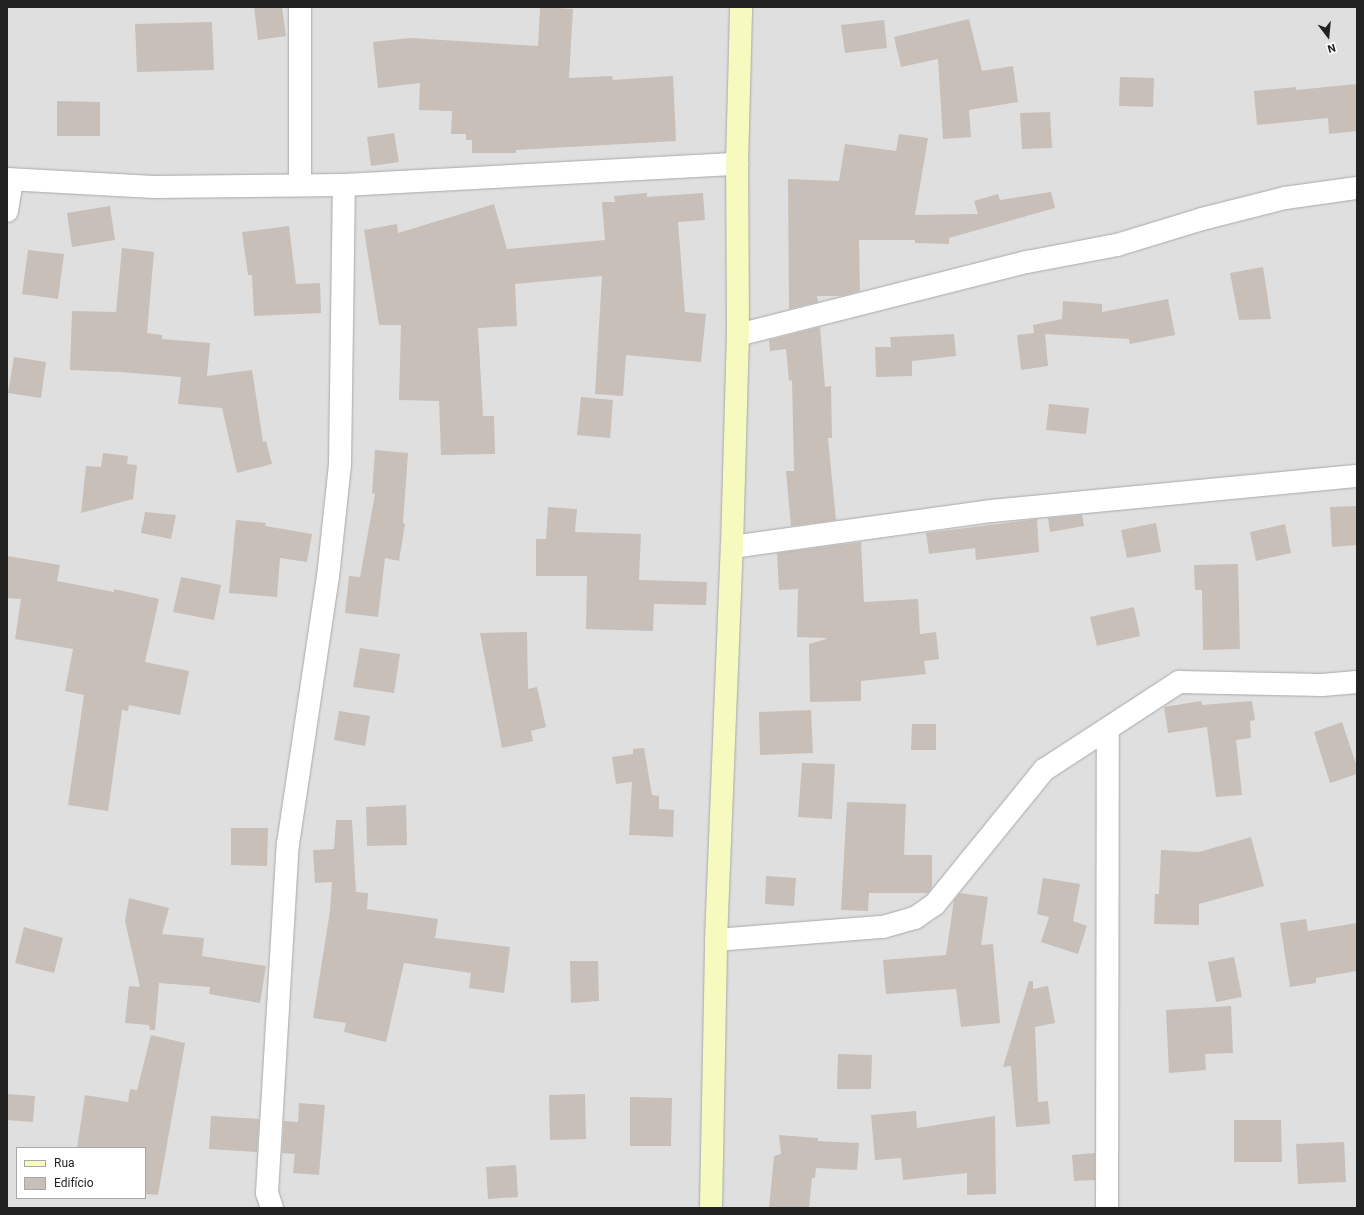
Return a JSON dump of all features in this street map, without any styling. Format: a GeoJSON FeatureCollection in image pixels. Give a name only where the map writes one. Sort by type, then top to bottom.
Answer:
{"type":"FeatureCollection","features":[{"type":"Feature","properties":{"kind":"street"},"geometry":{"type":"LineString","coordinates":[[300,7],[300,184]]}},
{"type":"Feature","properties":{"kind":"street"},"geometry":{"type":"LineString","coordinates":[[711,1208],[716,940],[732,547],[738,335],[737,164],[742,7]]}},
{"type":"Feature","properties":{"kind":"street"},"geometry":{"type":"LineString","coordinates":[[7,211],[10,180],[154,187],[344,184],[737,164]]}},
{"type":"Feature","properties":{"kind":"street"},"geometry":{"type":"LineString","coordinates":[[272,1208],[267,1193],[288,844],[328,577],[340,465],[344,184]]}},
{"type":"Feature","properties":{"kind":"street"},"geometry":{"type":"LineString","coordinates":[[738,335],[1027,262],[1117,244],[1202,219],[1285,198],[1357,188]]}},
{"type":"Feature","properties":{"kind":"street"},"geometry":{"type":"LineString","coordinates":[[732,547],[992,511],[1357,476]]}},
{"type":"Feature","properties":{"kind":"street"},"geometry":{"type":"LineString","coordinates":[[716,940],[883,927],[915,918],[935,904],[1044,770],[1179,682],[1322,685],[1357,682]]}},
{"type":"Feature","properties":{"kind":"street"},"geometry":{"type":"LineString","coordinates":[[1107,1208],[1108,729]]}},
{"type":"Feature","properties":{"kind":"shaded area"},"geometry":{"type":"Polygon","coordinates":[[[7,7],[1357,7],[1357,1208],[7,1208],[7,7]]]}},
{"type":"Feature","properties":{"kind":"building"},"geometry":{"type":"Polygon","coordinates":[[[254,7],[282,7],[286,36],[258,40],[254,7]]]}},
{"type":"Feature","properties":{"kind":"building"},"geometry":{"type":"Polygon","coordinates":[[[540,7],[573,9],[569,78],[612,76],[613,80],[673,76],[676,141],[516,150],[516,153],[472,153],[472,140],[466,140],[466,134],[451,134],[452,111],[419,110],[420,83],[378,88],[373,42],[410,38],[538,46],[540,7]]]}},
{"type":"Feature","properties":{"kind":"building"},"geometry":{"type":"Polygon","coordinates":[[[969,19],[982,71],[1013,66],[1018,102],[969,110],[971,137],[943,139],[938,59],[901,67],[894,37],[969,19]]]}},
{"type":"Feature","properties":{"kind":"building"},"geometry":{"type":"Polygon","coordinates":[[[884,20],[887,48],[845,53],[841,25],[884,20]]]}},
{"type":"Feature","properties":{"kind":"building"},"geometry":{"type":"Polygon","coordinates":[[[212,22],[214,70],[137,72],[135,24],[212,22]]]}},
{"type":"Feature","properties":{"kind":"building"},"geometry":{"type":"Polygon","coordinates":[[[1120,77],[1154,78],[1153,107],[1119,106],[1120,77]]]}},
{"type":"Feature","properties":{"kind":"building"},"geometry":{"type":"Polygon","coordinates":[[[1357,84],[1357,131],[1329,134],[1328,118],[1257,125],[1254,91],[1296,87],[1296,90],[1357,84]]]}},
{"type":"Feature","properties":{"kind":"building"},"geometry":{"type":"Polygon","coordinates":[[[57,101],[100,102],[100,136],[57,136],[57,101]]]}},
{"type":"Feature","properties":{"kind":"building"},"geometry":{"type":"Polygon","coordinates":[[[1050,112],[1052,148],[1022,149],[1020,113],[1050,112]]]}},
{"type":"Feature","properties":{"kind":"building"},"geometry":{"type":"Polygon","coordinates":[[[394,133],[399,162],[371,166],[367,137],[394,133]]]}},
{"type":"Feature","properties":{"kind":"building"},"geometry":{"type":"Polygon","coordinates":[[[899,134],[928,138],[915,215],[978,214],[974,201],[998,194],[1000,200],[1051,192],[1055,208],[949,238],[949,244],[915,243],[915,240],[859,240],[860,291],[841,296],[817,296],[818,302],[789,309],[788,179],[839,181],[845,144],[896,151],[899,134]]]}},
{"type":"Feature","properties":{"kind":"building"},"geometry":{"type":"Polygon","coordinates":[[[647,193],[647,197],[703,193],[705,220],[678,222],[685,312],[706,314],[701,362],[626,355],[623,396],[595,394],[602,276],[515,284],[517,326],[478,328],[483,416],[494,416],[495,454],[441,455],[439,401],[399,400],[401,325],[379,325],[364,230],[397,224],[398,233],[494,204],[507,249],[605,240],[602,202],[615,202],[614,196],[647,193]]]}},
{"type":"Feature","properties":{"kind":"building"},"geometry":{"type":"Polygon","coordinates":[[[110,206],[115,240],[72,247],[67,213],[110,206]]]}},
{"type":"Feature","properties":{"kind":"building"},"geometry":{"type":"Polygon","coordinates":[[[289,226],[296,284],[320,283],[321,313],[254,316],[252,275],[248,275],[242,232],[289,226]]]}},
{"type":"Feature","properties":{"kind":"building"},"geometry":{"type":"Polygon","coordinates":[[[122,248],[154,252],[147,333],[162,335],[162,339],[210,343],[207,376],[252,370],[263,442],[266,441],[272,464],[237,473],[222,408],[178,404],[181,377],[70,370],[72,311],[116,312],[122,248]]]}},
{"type":"Feature","properties":{"kind":"building"},"geometry":{"type":"Polygon","coordinates":[[[28,250],[64,254],[58,299],[22,294],[28,250]]]}},
{"type":"Feature","properties":{"kind":"building"},"geometry":{"type":"Polygon","coordinates":[[[1263,267],[1271,319],[1239,320],[1230,273],[1263,267]]]}},
{"type":"Feature","properties":{"kind":"building"},"geometry":{"type":"Polygon","coordinates":[[[1168,299],[1175,335],[1130,344],[1129,339],[1045,334],[1048,366],[1021,370],[1017,335],[1034,333],[1033,325],[1062,319],[1063,301],[1102,304],[1102,312],[1168,299]]]}},
{"type":"Feature","properties":{"kind":"building"},"geometry":{"type":"Polygon","coordinates":[[[820,327],[825,387],[831,386],[832,438],[828,438],[836,520],[791,526],[786,471],[794,471],[792,380],[789,381],[786,349],[770,351],[769,340],[820,327]]]}},
{"type":"Feature","properties":{"kind":"building"},"geometry":{"type":"Polygon","coordinates":[[[954,334],[956,356],[912,361],[912,376],[876,377],[875,347],[891,347],[890,337],[954,334]]]}},
{"type":"Feature","properties":{"kind":"building"},"geometry":{"type":"Polygon","coordinates":[[[14,357],[46,362],[41,398],[8,393],[14,357]]]}},
{"type":"Feature","properties":{"kind":"building"},"geometry":{"type":"Polygon","coordinates":[[[581,397],[613,400],[610,438],[577,435],[581,397]]]}},
{"type":"Feature","properties":{"kind":"building"},"geometry":{"type":"Polygon","coordinates":[[[1049,404],[1089,408],[1086,434],[1046,430],[1049,404]]]}},
{"type":"Feature","properties":{"kind":"building"},"geometry":{"type":"Polygon","coordinates":[[[375,450],[408,453],[403,523],[405,524],[399,561],[385,558],[378,617],[345,613],[349,576],[360,577],[375,494],[372,493],[375,450]]]}},
{"type":"Feature","properties":{"kind":"building"},"geometry":{"type":"Polygon","coordinates":[[[103,453],[128,456],[127,464],[137,465],[133,499],[81,513],[86,466],[101,467],[103,453]]]}},
{"type":"Feature","properties":{"kind":"building"},"geometry":{"type":"Polygon","coordinates":[[[1357,506],[1357,545],[1332,547],[1330,507],[1357,506]]]}},
{"type":"Feature","properties":{"kind":"building"},"geometry":{"type":"Polygon","coordinates":[[[548,507],[577,509],[575,532],[641,534],[639,580],[707,582],[706,605],[654,604],[653,631],[586,629],[587,576],[536,576],[536,539],[546,539],[548,507]]]}},
{"type":"Feature","properties":{"kind":"building"},"geometry":{"type":"Polygon","coordinates":[[[145,512],[176,515],[171,539],[141,533],[145,512]]]}},
{"type":"Feature","properties":{"kind":"building"},"geometry":{"type":"Polygon","coordinates":[[[1082,515],[1084,526],[1050,532],[1048,518],[1082,515]]]}},
{"type":"Feature","properties":{"kind":"building"},"geometry":{"type":"Polygon","coordinates":[[[1037,519],[1039,552],[976,560],[975,548],[929,554],[926,533],[1037,519]]]}},
{"type":"Feature","properties":{"kind":"building"},"geometry":{"type":"Polygon","coordinates":[[[236,520],[266,523],[265,526],[312,534],[307,562],[280,558],[277,597],[229,593],[236,520]]]}},
{"type":"Feature","properties":{"kind":"building"},"geometry":{"type":"Polygon","coordinates":[[[1156,523],[1161,552],[1127,558],[1121,530],[1156,523]]]}},
{"type":"Feature","properties":{"kind":"building"},"geometry":{"type":"Polygon","coordinates":[[[1285,524],[1291,553],[1256,561],[1250,532],[1285,524]]]}},
{"type":"Feature","properties":{"kind":"building"},"geometry":{"type":"Polygon","coordinates":[[[861,542],[864,602],[918,599],[920,634],[936,632],[939,659],[924,661],[926,674],[861,681],[861,701],[810,702],[809,644],[826,638],[797,637],[798,589],[779,590],[777,553],[861,542]]]}},
{"type":"Feature","properties":{"kind":"building"},"geometry":{"type":"Polygon","coordinates":[[[7,556],[60,565],[57,581],[114,592],[114,589],[159,599],[145,662],[189,671],[180,715],[129,705],[128,711],[122,710],[108,811],[68,805],[84,695],[65,691],[73,649],[15,639],[21,599],[7,598],[7,556]]]}},
{"type":"Feature","properties":{"kind":"building"},"geometry":{"type":"Polygon","coordinates":[[[1238,564],[1240,649],[1203,650],[1202,590],[1195,590],[1194,565],[1238,564]]]}},
{"type":"Feature","properties":{"kind":"building"},"geometry":{"type":"Polygon","coordinates":[[[181,577],[221,585],[214,620],[173,612],[181,577]]]}},
{"type":"Feature","properties":{"kind":"building"},"geometry":{"type":"Polygon","coordinates":[[[1134,607],[1140,636],[1097,646],[1090,617],[1134,607]]]}},
{"type":"Feature","properties":{"kind":"building"},"geometry":{"type":"Polygon","coordinates":[[[527,632],[528,689],[537,687],[546,727],[531,731],[533,741],[502,748],[480,633],[527,632]]]}},
{"type":"Feature","properties":{"kind":"building"},"geometry":{"type":"Polygon","coordinates":[[[360,648],[400,654],[394,693],[353,687],[360,648]]]}},
{"type":"Feature","properties":{"kind":"building"},"geometry":{"type":"Polygon","coordinates":[[[1201,701],[1202,705],[1252,701],[1255,720],[1250,721],[1251,738],[1236,740],[1242,795],[1216,797],[1207,727],[1168,733],[1164,707],[1201,701]]]}},
{"type":"Feature","properties":{"kind":"building"},"geometry":{"type":"Polygon","coordinates":[[[811,710],[813,753],[760,755],[759,712],[811,710]]]}},
{"type":"Feature","properties":{"kind":"building"},"geometry":{"type":"Polygon","coordinates":[[[339,711],[370,716],[365,746],[334,740],[339,711]]]}},
{"type":"Feature","properties":{"kind":"building"},"geometry":{"type":"Polygon","coordinates":[[[1342,722],[1357,767],[1357,774],[1330,783],[1314,732],[1342,722]]]}},
{"type":"Feature","properties":{"kind":"building"},"geometry":{"type":"Polygon","coordinates":[[[912,724],[936,724],[936,750],[911,750],[912,724]]]}},
{"type":"Feature","properties":{"kind":"building"},"geometry":{"type":"Polygon","coordinates":[[[644,748],[652,795],[659,796],[659,809],[674,810],[673,837],[629,835],[632,782],[616,784],[612,757],[633,754],[633,749],[644,748]]]}},
{"type":"Feature","properties":{"kind":"building"},"geometry":{"type":"Polygon","coordinates":[[[802,763],[835,764],[832,819],[798,817],[802,763]]]}},
{"type":"Feature","properties":{"kind":"building"},"geometry":{"type":"Polygon","coordinates":[[[847,802],[906,804],[904,855],[932,855],[932,887],[928,893],[869,893],[868,911],[841,910],[847,802]]]}},
{"type":"Feature","properties":{"kind":"building"},"geometry":{"type":"Polygon","coordinates":[[[406,805],[407,845],[367,846],[366,807],[406,805]]]}},
{"type":"Feature","properties":{"kind":"building"},"geometry":{"type":"Polygon","coordinates":[[[336,820],[352,820],[356,892],[368,893],[367,909],[438,919],[435,938],[510,947],[504,993],[469,988],[471,973],[404,963],[386,1042],[344,1032],[346,1023],[313,1018],[330,911],[332,882],[315,883],[313,850],[334,849],[336,820]]]}},
{"type":"Feature","properties":{"kind":"building"},"geometry":{"type":"Polygon","coordinates":[[[231,828],[268,828],[267,866],[231,865],[231,828]]]}},
{"type":"Feature","properties":{"kind":"building"},"geometry":{"type":"Polygon","coordinates":[[[1251,837],[1264,886],[1199,904],[1199,925],[1154,924],[1155,894],[1159,894],[1161,850],[1199,852],[1251,837]]]}},
{"type":"Feature","properties":{"kind":"building"},"geometry":{"type":"Polygon","coordinates":[[[766,876],[796,878],[794,906],[765,904],[766,876]]]}},
{"type":"Feature","properties":{"kind":"building"},"geometry":{"type":"Polygon","coordinates":[[[1043,878],[1080,884],[1073,921],[1087,926],[1078,954],[1041,942],[1049,917],[1037,914],[1043,878]]]}},
{"type":"Feature","properties":{"kind":"building"},"geometry":{"type":"Polygon","coordinates":[[[960,893],[988,897],[981,945],[993,944],[1000,1023],[961,1027],[956,989],[886,994],[883,960],[946,955],[954,900],[960,893]]]}},
{"type":"Feature","properties":{"kind":"building"},"geometry":{"type":"Polygon","coordinates":[[[129,898],[169,908],[162,934],[204,938],[202,956],[266,966],[260,1003],[209,994],[210,987],[159,983],[155,1030],[150,1030],[149,1025],[125,1023],[129,986],[140,987],[125,921],[129,898]]]}},
{"type":"Feature","properties":{"kind":"building"},"geometry":{"type":"Polygon","coordinates":[[[1306,919],[1308,931],[1357,923],[1357,971],[1316,978],[1316,983],[1290,987],[1280,923],[1306,919]]]}},
{"type":"Feature","properties":{"kind":"building"},"geometry":{"type":"Polygon","coordinates":[[[24,927],[63,938],[54,973],[15,963],[24,927]]]}},
{"type":"Feature","properties":{"kind":"building"},"geometry":{"type":"Polygon","coordinates":[[[1234,957],[1242,997],[1216,1002],[1208,962],[1234,957]]]}},
{"type":"Feature","properties":{"kind":"building"},"geometry":{"type":"Polygon","coordinates":[[[570,961],[598,961],[599,1001],[571,1003],[570,961]]]}},
{"type":"Feature","properties":{"kind":"building"},"geometry":{"type":"Polygon","coordinates":[[[1029,981],[1033,981],[1033,989],[1048,986],[1055,1023],[1035,1027],[1038,1102],[1048,1101],[1050,1124],[1016,1127],[1011,1066],[1003,1067],[1029,981]]]}},
{"type":"Feature","properties":{"kind":"building"},"geometry":{"type":"Polygon","coordinates":[[[1231,1006],[1233,1053],[1205,1054],[1206,1070],[1169,1073],[1166,1010],[1231,1006]]]}},
{"type":"Feature","properties":{"kind":"building"},"geometry":{"type":"Polygon","coordinates":[[[151,1035],[185,1043],[158,1195],[146,1194],[146,1147],[77,1147],[85,1095],[128,1102],[130,1089],[137,1090],[151,1035]]]}},
{"type":"Feature","properties":{"kind":"building"},"geometry":{"type":"Polygon","coordinates":[[[838,1054],[872,1055],[871,1089],[837,1089],[838,1054]]]}},
{"type":"Feature","properties":{"kind":"building"},"geometry":{"type":"Polygon","coordinates":[[[7,1094],[35,1096],[33,1122],[7,1120],[7,1094]]]}},
{"type":"Feature","properties":{"kind":"building"},"geometry":{"type":"Polygon","coordinates":[[[585,1094],[586,1139],[550,1140],[549,1095],[585,1094]]]}},
{"type":"Feature","properties":{"kind":"building"},"geometry":{"type":"Polygon","coordinates":[[[630,1097],[672,1098],[671,1146],[630,1146],[630,1097]]]}},
{"type":"Feature","properties":{"kind":"building"},"geometry":{"type":"Polygon","coordinates":[[[299,1103],[325,1105],[319,1175],[293,1173],[295,1154],[282,1153],[284,1121],[298,1122],[299,1103]]]}},
{"type":"Feature","properties":{"kind":"building"},"geometry":{"type":"Polygon","coordinates":[[[916,1111],[917,1128],[995,1116],[996,1194],[967,1195],[967,1173],[903,1180],[901,1158],[875,1160],[871,1115],[916,1111]]]}},
{"type":"Feature","properties":{"kind":"building"},"geometry":{"type":"Polygon","coordinates":[[[211,1116],[259,1119],[257,1152],[209,1149],[211,1116]]]}},
{"type":"Feature","properties":{"kind":"building"},"geometry":{"type":"Polygon","coordinates":[[[1234,1120],[1281,1120],[1282,1162],[1234,1162],[1234,1120]]]}},
{"type":"Feature","properties":{"kind":"building"},"geometry":{"type":"Polygon","coordinates":[[[779,1135],[818,1138],[818,1141],[859,1143],[857,1170],[816,1168],[815,1178],[812,1178],[809,1208],[769,1208],[774,1156],[781,1154],[779,1135]]]}},
{"type":"Feature","properties":{"kind":"building"},"geometry":{"type":"Polygon","coordinates":[[[1344,1142],[1346,1182],[1298,1184],[1296,1144],[1344,1142]]]}},
{"type":"Feature","properties":{"kind":"building"},"geometry":{"type":"Polygon","coordinates":[[[1095,1153],[1095,1180],[1074,1181],[1072,1155],[1095,1153]]]}},
{"type":"Feature","properties":{"kind":"building"},"geometry":{"type":"Polygon","coordinates":[[[516,1165],[518,1197],[488,1199],[486,1167],[516,1165]]]}}]}
